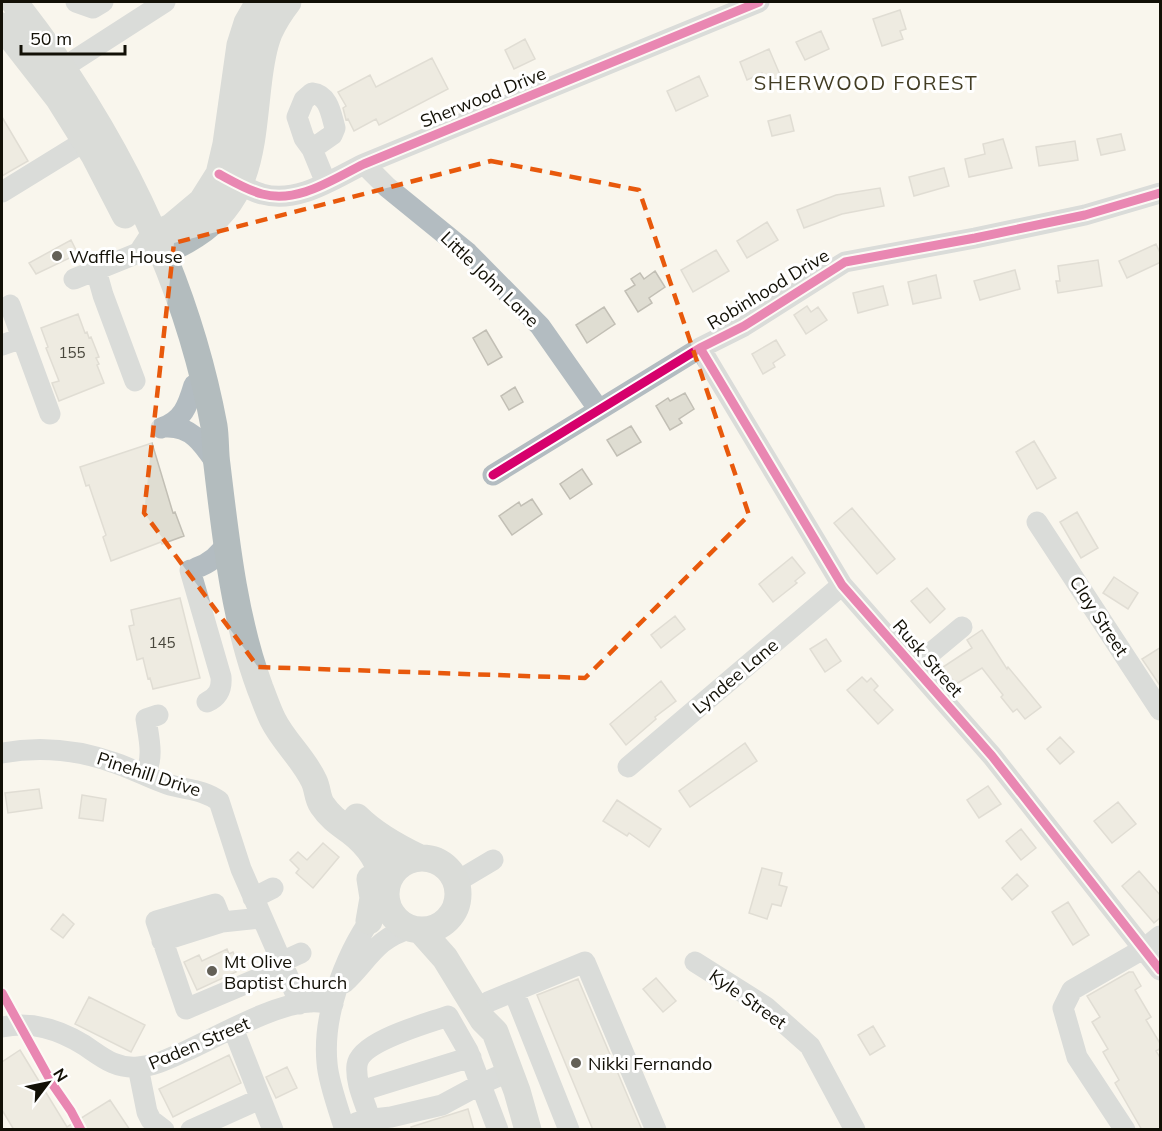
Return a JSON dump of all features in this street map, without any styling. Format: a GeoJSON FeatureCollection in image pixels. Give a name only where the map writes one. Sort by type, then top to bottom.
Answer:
{"type":"FeatureCollection","features":[{"type":"Feature","properties":{"kind":"main road"},"geometry":{"type":"LineString","coordinates":[[14,2],[64,67],[100,126],[141,206],[216,463]]}},
{"type":"Feature","properties":{"kind":"main road"},"geometry":{"type":"LineString","coordinates":[[153,246],[206,195],[229,179],[250,150],[263,52],[269,33],[268,4]]}},
{"type":"Feature","properties":{"kind":"main road"},"geometry":{"type":"LineString","coordinates":[[2,26],[59,99],[111,186],[153,246],[198,356],[214,429],[216,463],[233,576],[249,651],[273,720],[315,782],[320,802],[365,860],[372,887],[372,908],[369,921]]}},
{"type":"Feature","properties":{"kind":"main road"},"geometry":{"type":"LineString","coordinates":[[153,246],[191,238],[217,219],[229,204],[229,179]]}},
{"type":"Feature","properties":{"kind":"main road"},"geometry":{"type":"LineString","coordinates":[[141,206],[164,218],[192,210]]}},
{"type":"Feature","properties":{"kind":"main road"},"geometry":{"type":"LineString","coordinates":[[315,782],[327,789],[368,828],[420,858]]}},
{"type":"Feature","properties":{"kind":"main road"},"geometry":{"type":"LineString","coordinates":[[334,820],[369,849],[381,866],[386,894],[394,917],[415,930],[445,958],[483,1020],[495,1032],[528,1130]]}},
{"type":"Feature","properties":{"kind":"main road"},"geometry":{"type":"LineString","coordinates":[[386,894],[390,876],[398,866],[409,860],[432,859],[451,872],[458,894],[457,905],[452,916],[444,924],[434,929],[415,930]]}},
{"type":"Feature","properties":{"kind":"main road"},"geometry":{"type":"LineString","coordinates":[[452,916],[453,933],[461,954],[496,1018],[495,1032]]}},
{"type":"Feature","properties":{"kind":"street"},"geometry":{"type":"LineString","coordinates":[[76,2],[93,8],[103,2]]}},
{"type":"Feature","properties":{"kind":"street","name":"Sherwood Drive"},"geometry":{"type":"LineString","coordinates":[[229,179],[262,194],[282,196],[303,194],[364,164],[759,2]]}},
{"type":"Feature","properties":{"kind":"street"},"geometry":{"type":"LineString","coordinates":[[64,67],[156,4]]}},
{"type":"Feature","properties":{"kind":"street"},"geometry":{"type":"LineString","coordinates":[[2,192],[85,141]]}},
{"type":"Feature","properties":{"kind":"street"},"geometry":{"type":"LineString","coordinates":[[312,149],[326,183]]}},
{"type":"Feature","properties":{"kind":"street","name":"Little John Lane"},"geometry":{"type":"LineString","coordinates":[[364,164],[387,187],[468,253],[540,326],[599,410]]}},
{"type":"Feature","properties":{"kind":"street","name":"Robinhood Drive"},"geometry":{"type":"LineString","coordinates":[[493,475],[700,348],[744,326],[845,262],[975,238],[1085,214],[1161,193]]}},
{"type":"Feature","properties":{"kind":"street"},"geometry":{"type":"LineString","coordinates":[[74,279],[153,246]]}},
{"type":"Feature","properties":{"kind":"street"},"geometry":{"type":"LineString","coordinates":[[96,270],[135,381]]}},
{"type":"Feature","properties":{"kind":"street"},"geometry":{"type":"LineString","coordinates":[[9,305],[50,414]]}},
{"type":"Feature","properties":{"kind":"street"},"geometry":{"type":"LineString","coordinates":[[2,345],[22,338]]}},
{"type":"Feature","properties":{"kind":"street","name":"Rusk Street"},"geometry":{"type":"LineString","coordinates":[[700,348],[842,585],[1153,942],[1161,970]]}},
{"type":"Feature","properties":{"kind":"street"},"geometry":{"type":"LineString","coordinates":[[194,385],[181,416],[160,428],[181,427],[188,430],[202,443],[216,463]]}},
{"type":"Feature","properties":{"kind":"street","name":"Clay Street"},"geometry":{"type":"LineString","coordinates":[[1037,522],[1161,710]]}},
{"type":"Feature","properties":{"kind":"street"},"geometry":{"type":"LineString","coordinates":[[197,568],[217,556],[228,542]]}},
{"type":"Feature","properties":{"kind":"street"},"geometry":{"type":"LineString","coordinates":[[197,568],[222,567],[233,576]]}},
{"type":"Feature","properties":{"kind":"street"},"geometry":{"type":"LineString","coordinates":[[197,568],[221,677],[218,694],[207,702]]}},
{"type":"Feature","properties":{"kind":"street","name":"Lyndee Lane"},"geometry":{"type":"LineString","coordinates":[[628,767],[842,585]]}},
{"type":"Feature","properties":{"kind":"street"},"geometry":{"type":"LineString","coordinates":[[914,667],[962,627]]}},
{"type":"Feature","properties":{"kind":"street"},"geometry":{"type":"LineString","coordinates":[[145,775],[149,768],[151,752],[146,719],[158,716]]}},
{"type":"Feature","properties":{"kind":"street","name":"Pinehill Drive"},"geometry":{"type":"LineString","coordinates":[[2,753],[51,750],[82,753],[170,784],[210,794],[219,801],[235,853],[261,918],[300,1004]]}},
{"type":"Feature","properties":{"kind":"street"},"geometry":{"type":"LineString","coordinates":[[456,882],[493,860]]}},
{"type":"Feature","properties":{"kind":"street"},"geometry":{"type":"LineString","coordinates":[[253,898],[273,888]]}},
{"type":"Feature","properties":{"kind":"street"},"geometry":{"type":"LineString","coordinates":[[386,894],[344,965],[326,1028],[327,1064],[345,1129],[370,1119],[391,1117],[442,1105],[510,1071]]}},
{"type":"Feature","properties":{"kind":"street"},"geometry":{"type":"LineString","coordinates":[[261,918],[222,922],[215,904],[156,921],[186,1009],[282,965],[301,953]]}},
{"type":"Feature","properties":{"kind":"street"},"geometry":{"type":"LineString","coordinates":[[336,996],[381,942],[398,932],[415,930]]}},
{"type":"Feature","properties":{"kind":"street"},"geometry":{"type":"LineString","coordinates":[[1125,1130],[1077,1057],[1063,1008],[1071,990],[1153,942]]}},
{"type":"Feature","properties":{"kind":"street"},"geometry":{"type":"LineString","coordinates":[[488,1002],[585,962],[656,1130]]}},
{"type":"Feature","properties":{"kind":"street","name":"Kyle Street"},"geometry":{"type":"LineString","coordinates":[[695,962],[766,1006],[810,1046],[855,1130]]}},
{"type":"Feature","properties":{"kind":"street"},"geometry":{"type":"LineString","coordinates":[[514,992],[569,1130]]}},
{"type":"Feature","properties":{"kind":"street","name":"Paden Street"},"geometry":{"type":"LineString","coordinates":[[2,1027],[17,1024],[50,1028],[70,1037],[112,1064],[138,1067],[168,1059],[233,1028],[300,1004],[336,996]]}},
{"type":"Feature","properties":{"kind":"street"},"geometry":{"type":"LineString","coordinates":[[370,1119],[357,1077],[357,1063],[360,1055],[375,1043],[448,1016],[471,1057],[498,1130]]}},
{"type":"Feature","properties":{"kind":"street"},"geometry":{"type":"LineString","coordinates":[[233,1028],[273,1130]]}},
{"type":"Feature","properties":{"kind":"street"},"geometry":{"type":"LineString","coordinates":[[361,1091],[471,1057]]}},
{"type":"Feature","properties":{"kind":"street"},"geometry":{"type":"LineString","coordinates":[[138,1067],[147,1112],[152,1120],[164,1130]]}},
{"type":"Feature","properties":{"kind":"street"},"geometry":{"type":"LineString","coordinates":[[191,1130],[260,1099]]}},
{"type":"Feature","properties":{"kind":"highlighted area"},"geometry":{"type":"Polygon","coordinates":[[[491,161],[639,190],[749,515],[585,678],[258,667],[144,513],[174,243],[491,161]]]}},
{"type":"Feature","properties":{"kind":"building"},"geometry":{"type":"Polygon","coordinates":[[[900,10],[906,29],[900,31],[903,39],[882,46],[873,19],[900,10]]]}},
{"type":"Feature","properties":{"kind":"building"},"geometry":{"type":"Polygon","coordinates":[[[821,31],[829,49],[805,60],[796,42],[821,31]]]}},
{"type":"Feature","properties":{"kind":"building"},"geometry":{"type":"Polygon","coordinates":[[[525,39],[535,59],[514,69],[505,50],[525,39]]]}},
{"type":"Feature","properties":{"kind":"building"},"geometry":{"type":"Polygon","coordinates":[[[769,49],[781,77],[766,83],[762,73],[747,80],[740,62],[769,49]]]}},
{"type":"Feature","properties":{"kind":"building"},"geometry":{"type":"Polygon","coordinates":[[[432,58],[448,89],[379,125],[376,119],[354,131],[348,119],[346,120],[343,108],[346,106],[338,92],[370,75],[376,87],[432,58]]]}},
{"type":"Feature","properties":{"kind":"building"},"geometry":{"type":"Polygon","coordinates":[[[699,76],[708,96],[676,111],[667,91],[699,76]]]}},
{"type":"Feature","properties":{"kind":"building"},"geometry":{"type":"Polygon","coordinates":[[[790,115],[794,131],[772,136],[768,121],[790,115]]]}},
{"type":"Feature","properties":{"kind":"building"},"geometry":{"type":"Polygon","coordinates":[[[2,117],[28,161],[2,176],[2,117]]]}},
{"type":"Feature","properties":{"kind":"building"},"geometry":{"type":"Polygon","coordinates":[[[1121,134],[1125,150],[1101,155],[1097,139],[1121,134]]]}},
{"type":"Feature","properties":{"kind":"building"},"geometry":{"type":"Polygon","coordinates":[[[1003,139],[1012,168],[969,177],[965,159],[985,154],[983,144],[1003,139]]]}},
{"type":"Feature","properties":{"kind":"building"},"geometry":{"type":"Polygon","coordinates":[[[1075,141],[1078,160],[1039,166],[1036,147],[1075,141]]]}},
{"type":"Feature","properties":{"kind":"building"},"geometry":{"type":"Polygon","coordinates":[[[944,168],[949,186],[914,196],[909,177],[944,168]]]}},
{"type":"Feature","properties":{"kind":"building"},"geometry":{"type":"Polygon","coordinates":[[[880,188],[884,206],[842,214],[804,228],[797,210],[836,195],[880,188]]]}},
{"type":"Feature","properties":{"kind":"building"},"geometry":{"type":"Polygon","coordinates":[[[767,222],[778,240],[747,258],[737,241],[767,222]]]}},
{"type":"Feature","properties":{"kind":"building","name":"Waffle House"},"geometry":{"type":"Polygon","coordinates":[[[71,240],[78,254],[36,274],[29,263],[71,240]]]}},
{"type":"Feature","properties":{"kind":"building"},"geometry":{"type":"Polygon","coordinates":[[[1156,244],[1161,255],[1161,262],[1127,278],[1119,261],[1156,244]]]}},
{"type":"Feature","properties":{"kind":"building"},"geometry":{"type":"Polygon","coordinates":[[[716,250],[729,271],[693,292],[681,270],[716,250]]]}},
{"type":"Feature","properties":{"kind":"building"},"geometry":{"type":"Polygon","coordinates":[[[1098,260],[1102,286],[1058,293],[1056,281],[1060,281],[1058,266],[1098,260]]]}},
{"type":"Feature","properties":{"kind":"building"},"geometry":{"type":"Polygon","coordinates":[[[1015,270],[1020,289],[980,300],[974,281],[1015,270]]]}},
{"type":"Feature","properties":{"kind":"building"},"geometry":{"type":"Polygon","coordinates":[[[655,271],[665,287],[649,298],[652,303],[638,312],[625,291],[635,285],[631,279],[640,273],[644,279],[655,271]]]}},
{"type":"Feature","properties":{"kind":"building"},"geometry":{"type":"Polygon","coordinates":[[[936,275],[941,298],[913,304],[908,282],[936,275]]]}},
{"type":"Feature","properties":{"kind":"building"},"geometry":{"type":"Polygon","coordinates":[[[883,286],[888,305],[858,313],[853,293],[883,286]]]}},
{"type":"Feature","properties":{"kind":"building"},"geometry":{"type":"Polygon","coordinates":[[[807,306],[811,312],[818,307],[827,320],[806,334],[794,315],[807,306]]]}},
{"type":"Feature","properties":{"kind":"building"},"geometry":{"type":"Polygon","coordinates":[[[604,307],[615,324],[587,343],[576,325],[604,307]]]}},
{"type":"Feature","properties":{"kind":"building"},"geometry":{"type":"Polygon","coordinates":[[[78,314],[85,333],[87,332],[89,338],[91,337],[99,357],[96,358],[99,364],[97,365],[104,383],[59,401],[52,383],[59,381],[41,328],[78,314]]]}},
{"type":"Feature","properties":{"kind":"building"},"geometry":{"type":"Polygon","coordinates":[[[486,330],[502,357],[488,365],[473,338],[486,330]]]}},
{"type":"Feature","properties":{"kind":"building"},"geometry":{"type":"Polygon","coordinates":[[[776,340],[785,355],[773,363],[775,367],[763,374],[752,354],[776,340]]]}},
{"type":"Feature","properties":{"kind":"building"},"geometry":{"type":"Polygon","coordinates":[[[515,387],[523,402],[509,410],[501,396],[515,387]]]}},
{"type":"Feature","properties":{"kind":"building"},"geometry":{"type":"Polygon","coordinates":[[[685,393],[694,409],[679,419],[682,423],[670,430],[656,406],[668,398],[670,401],[685,393]]]}},
{"type":"Feature","properties":{"kind":"building"},"geometry":{"type":"Polygon","coordinates":[[[631,426],[641,442],[617,456],[607,440],[631,426]]]}},
{"type":"Feature","properties":{"kind":"building"},"geometry":{"type":"Polygon","coordinates":[[[1034,441],[1056,478],[1037,489],[1016,452],[1034,441]]]}},
{"type":"Feature","properties":{"kind":"building"},"geometry":{"type":"Polygon","coordinates":[[[152,443],[173,513],[175,512],[184,536],[111,561],[103,537],[106,535],[89,485],[86,486],[80,467],[152,443]]]}},
{"type":"Feature","properties":{"kind":"building"},"geometry":{"type":"Polygon","coordinates":[[[582,469],[592,484],[570,499],[560,484],[582,469]]]}},
{"type":"Feature","properties":{"kind":"building"},"geometry":{"type":"Polygon","coordinates":[[[532,499],[542,514],[512,535],[499,516],[519,502],[521,506],[532,499]]]}},
{"type":"Feature","properties":{"kind":"building"},"geometry":{"type":"Polygon","coordinates":[[[852,508],[895,559],[877,574],[834,523],[852,508]]]}},
{"type":"Feature","properties":{"kind":"building"},"geometry":{"type":"Polygon","coordinates":[[[1077,512],[1098,548],[1081,558],[1060,522],[1077,512]]]}},
{"type":"Feature","properties":{"kind":"building"},"geometry":{"type":"Polygon","coordinates":[[[792,557],[805,573],[795,581],[797,583],[773,602],[759,584],[792,557]]]}},
{"type":"Feature","properties":{"kind":"building"},"geometry":{"type":"Polygon","coordinates":[[[1114,577],[1138,593],[1128,609],[1103,593],[1114,577]]]}},
{"type":"Feature","properties":{"kind":"building"},"geometry":{"type":"Polygon","coordinates":[[[927,588],[945,609],[930,623],[911,601],[927,588]]]}},
{"type":"Feature","properties":{"kind":"building"},"geometry":{"type":"Polygon","coordinates":[[[180,598],[200,678],[153,689],[143,658],[137,660],[129,626],[134,625],[131,610],[180,598]]]}},
{"type":"Feature","properties":{"kind":"building"},"geometry":{"type":"Polygon","coordinates":[[[675,616],[685,629],[661,648],[651,635],[675,616]]]}},
{"type":"Feature","properties":{"kind":"building"},"geometry":{"type":"Polygon","coordinates":[[[982,630],[1007,669],[1008,667],[1041,707],[1025,719],[1017,709],[1013,712],[982,668],[956,684],[951,678],[947,680],[940,669],[972,648],[967,640],[982,630]]]}},
{"type":"Feature","properties":{"kind":"building"},"geometry":{"type":"Polygon","coordinates":[[[826,639],[841,661],[825,672],[810,649],[826,639]]]}},
{"type":"Feature","properties":{"kind":"building"},"geometry":{"type":"Polygon","coordinates":[[[1161,647],[1161,687],[1142,659],[1161,647]]]}},
{"type":"Feature","properties":{"kind":"building"},"geometry":{"type":"Polygon","coordinates":[[[862,677],[867,682],[871,678],[878,686],[874,690],[893,710],[878,724],[847,690],[862,677]]]}},
{"type":"Feature","properties":{"kind":"building"},"geometry":{"type":"Polygon","coordinates":[[[661,681],[676,701],[655,717],[656,719],[626,745],[610,724],[661,681]]]}},
{"type":"Feature","properties":{"kind":"building"},"geometry":{"type":"Polygon","coordinates":[[[1060,737],[1074,752],[1060,764],[1047,749],[1060,737]]]}},
{"type":"Feature","properties":{"kind":"building"},"geometry":{"type":"Polygon","coordinates":[[[745,743],[757,761],[690,807],[679,791],[745,743]]]}},
{"type":"Feature","properties":{"kind":"building"},"geometry":{"type":"Polygon","coordinates":[[[988,786],[1001,804],[979,818],[967,800],[988,786]]]}},
{"type":"Feature","properties":{"kind":"building"},"geometry":{"type":"Polygon","coordinates":[[[39,789],[42,808],[8,813],[5,793],[39,789]]]}},
{"type":"Feature","properties":{"kind":"building"},"geometry":{"type":"Polygon","coordinates":[[[82,795],[106,799],[103,821],[79,818],[82,795]]]}},
{"type":"Feature","properties":{"kind":"building"},"geometry":{"type":"Polygon","coordinates":[[[617,800],[661,829],[649,847],[629,833],[627,836],[603,821],[617,800]]]}},
{"type":"Feature","properties":{"kind":"building"},"geometry":{"type":"Polygon","coordinates":[[[1118,802],[1136,824],[1112,843],[1094,821],[1118,802]]]}},
{"type":"Feature","properties":{"kind":"building"},"geometry":{"type":"Polygon","coordinates":[[[1021,829],[1036,848],[1021,860],[1006,841],[1021,829]]]}},
{"type":"Feature","properties":{"kind":"building"},"geometry":{"type":"Polygon","coordinates":[[[323,843],[339,857],[313,888],[296,873],[299,869],[290,860],[298,852],[307,860],[323,843]]]}},
{"type":"Feature","properties":{"kind":"building"},"geometry":{"type":"Polygon","coordinates":[[[762,868],[782,873],[779,885],[787,887],[781,906],[772,904],[767,919],[749,913],[762,868]]]}},
{"type":"Feature","properties":{"kind":"building"},"geometry":{"type":"Polygon","coordinates":[[[1139,871],[1161,896],[1161,917],[1154,923],[1122,886],[1139,871]]]}},
{"type":"Feature","properties":{"kind":"building"},"geometry":{"type":"Polygon","coordinates":[[[1017,874],[1028,886],[1012,900],[1002,888],[1017,874]]]}},
{"type":"Feature","properties":{"kind":"building"},"geometry":{"type":"Polygon","coordinates":[[[1068,902],[1089,935],[1073,945],[1052,912],[1068,902]]]}},
{"type":"Feature","properties":{"kind":"building"},"geometry":{"type":"Polygon","coordinates":[[[63,914],[74,924],[63,938],[51,929],[63,914]]]}},
{"type":"Feature","properties":{"kind":"building","name":"Mt Olive Baptist Church"},"geometry":{"type":"Polygon","coordinates":[[[227,949],[229,954],[233,952],[239,966],[234,969],[236,972],[197,990],[184,962],[199,955],[202,961],[227,949]]]}},
{"type":"Feature","properties":{"kind":"building"},"geometry":{"type":"Polygon","coordinates":[[[1129,972],[1133,972],[1141,986],[1135,990],[1151,1017],[1146,1020],[1161,1045],[1161,1048],[1156,1051],[1161,1059],[1161,1130],[1142,1130],[1115,1083],[1119,1080],[1103,1052],[1108,1049],[1092,1022],[1100,1017],[1087,996],[1129,972]]]}},
{"type":"Feature","properties":{"kind":"building"},"geometry":{"type":"Polygon","coordinates":[[[656,978],[676,1001],[663,1012],[643,989],[656,978]]]}},
{"type":"Feature","properties":{"kind":"building"},"geometry":{"type":"Polygon","coordinates":[[[578,979],[642,1130],[593,1130],[537,995],[578,979]]]}},
{"type":"Feature","properties":{"kind":"building"},"geometry":{"type":"Polygon","coordinates":[[[89,997],[145,1025],[131,1052],[75,1024],[89,997]]]}},
{"type":"Feature","properties":{"kind":"building"},"geometry":{"type":"Polygon","coordinates":[[[873,1026],[885,1046],[870,1055],[858,1035],[873,1026]]]}},
{"type":"Feature","properties":{"kind":"building"},"geometry":{"type":"Polygon","coordinates":[[[20,1050],[67,1127],[110,1100],[130,1130],[14,1130],[2,1110],[2,1062],[20,1050]]]}},
{"type":"Feature","properties":{"kind":"building"},"geometry":{"type":"Polygon","coordinates":[[[229,1055],[241,1083],[173,1117],[159,1089],[229,1055]]]}},
{"type":"Feature","properties":{"kind":"building"},"geometry":{"type":"Polygon","coordinates":[[[287,1067],[297,1088],[276,1098],[266,1077],[287,1067]]]}},
{"type":"Feature","properties":{"kind":"building"},"geometry":{"type":"Polygon","coordinates":[[[468,1109],[474,1130],[412,1130],[411,1127],[468,1109]]]}},
{"type":"Feature","properties":{"kind":"cycle path"},"geometry":{"type":"LineString","coordinates":[[219,174],[262,194],[289,196],[302,193],[328,183],[364,164],[759,2]]}},
{"type":"Feature","properties":{"kind":"cycle path"},"geometry":{"type":"LineString","coordinates":[[493,475],[700,348],[744,326],[845,262],[1085,215],[1160,193]]}},
{"type":"Feature","properties":{"kind":"cycle path"},"geometry":{"type":"LineString","coordinates":[[700,348],[842,585],[992,756],[1160,970]]}},
{"type":"Feature","properties":{"kind":"cycle path"},"geometry":{"type":"LineString","coordinates":[[2,993],[81,1130]]}},
{"type":"Feature","properties":{"kind":"place","name":"Waffle House"},"geometry":{"type":"Point","coordinates":[57,256]}},
{"type":"Feature","properties":{"kind":"place","name":"Mt Olive Baptist Church"},"geometry":{"type":"Point","coordinates":[212,971]}},
{"type":"Feature","properties":{"kind":"place","name":"Nikki Fernando"},"geometry":{"type":"Point","coordinates":[576,1063]}},
{"type":"Feature","properties":{"kind":"district","name":"SHERWOOD FOREST"},"geometry":{"type":"Point","coordinates":[866,82]}}]}
